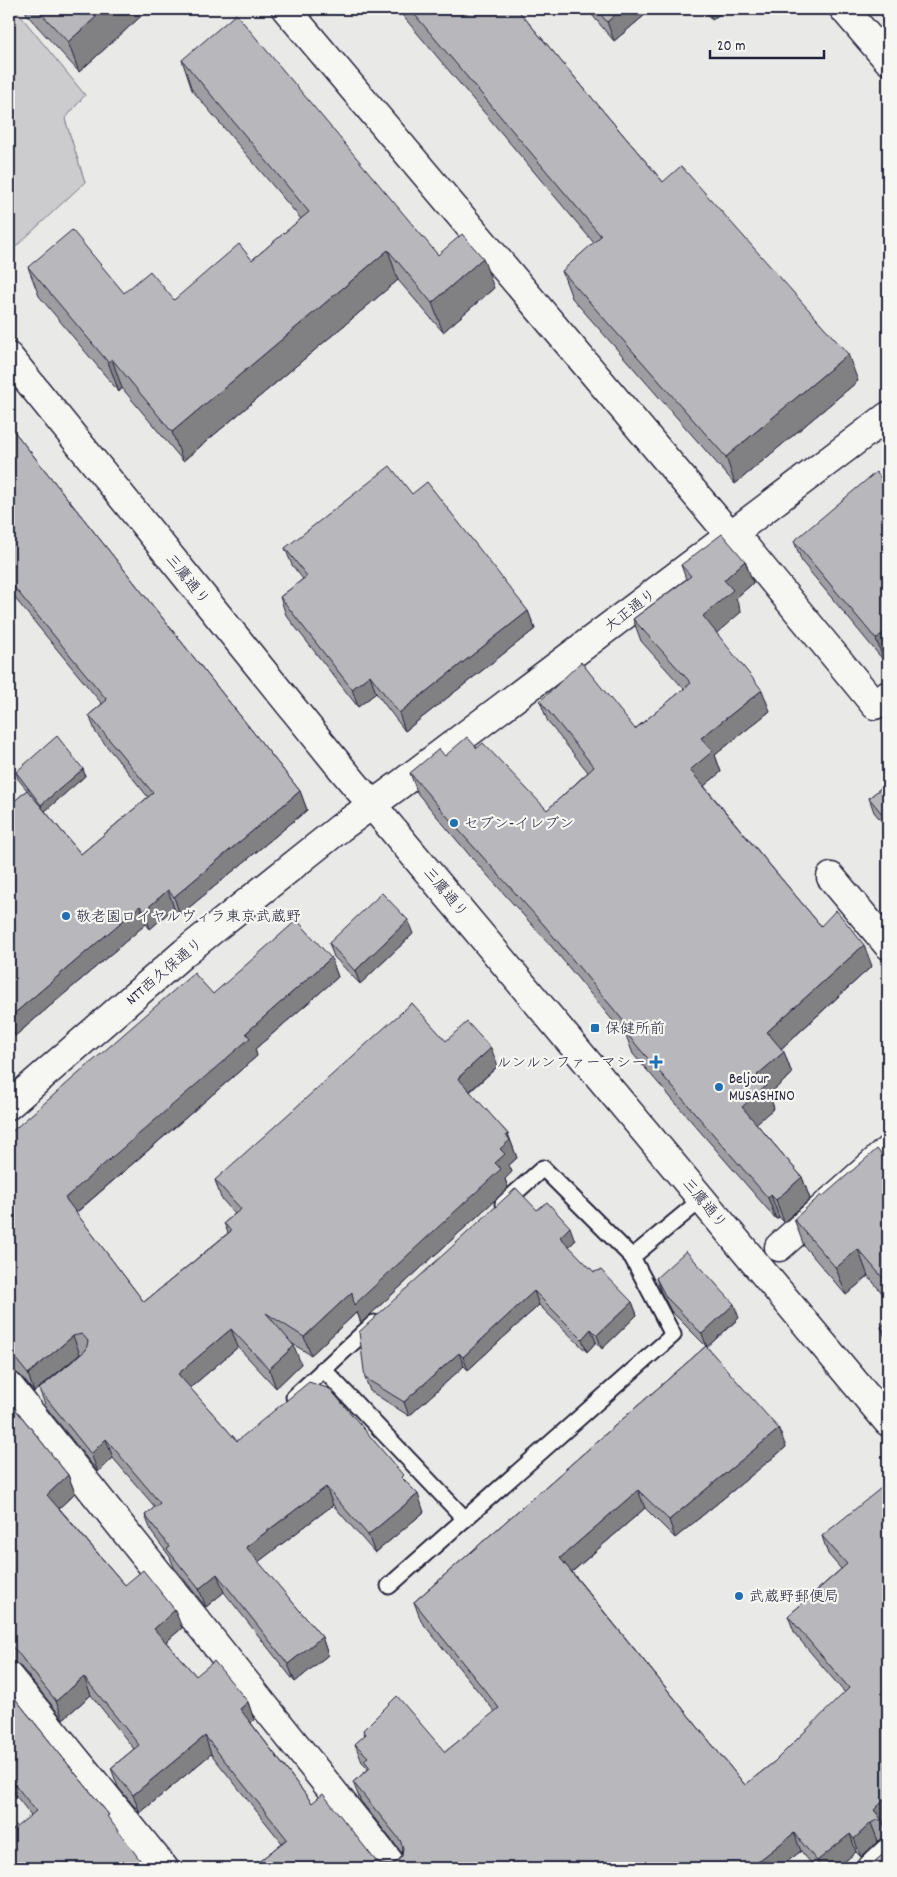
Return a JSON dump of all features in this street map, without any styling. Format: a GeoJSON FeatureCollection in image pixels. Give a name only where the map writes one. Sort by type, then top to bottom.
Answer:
{"type":"FeatureCollection","features":[{"type":"Feature","properties":{"kind":"street"},"geometry":{"type":"LineString","coordinates":[[286,9],[720,522],[746,548],[875,705],[888,695]]}},
{"type":"Feature","properties":{"kind":"street"},"geometry":{"type":"LineString","coordinates":[[844,9],[888,60]]}},
{"type":"Feature","properties":{"kind":"street","name":"三鷹通り"},"geometry":{"type":"LineString","coordinates":[[9,357],[371,804],[888,1422]]}},
{"type":"Feature","properties":{"kind":"street","name":"大正通り"},"geometry":{"type":"LineString","coordinates":[[371,804],[398,786],[888,416]]}},
{"type":"Feature","properties":{"kind":"street","name":"NTT西久保通り"},"geometry":{"type":"LineString","coordinates":[[9,1105],[184,952],[371,804]]}},
{"type":"Feature","properties":{"kind":"street"},"geometry":{"type":"LineString","coordinates":[[831,877],[888,946]]}},
{"type":"Feature","properties":{"kind":"street"},"geometry":{"type":"LineString","coordinates":[[779,1247],[888,1150]]}},
{"type":"Feature","properties":{"kind":"street"},"geometry":{"type":"LineString","coordinates":[[9,1386],[36,1404],[394,1868]]}},
{"type":"Feature","properties":{"kind":"street"},"geometry":{"type":"LineString","coordinates":[[9,1677],[164,1868]]}},
{"type":"Feature","properties":{"kind":"street"},"geometry":{"type":"LineString","coordinates":[[872,1868],[888,1853]]}},
{"type":"Feature","properties":{"kind":"lane"},"geometry":{"type":"LineString","coordinates":[[389,1586],[673,1335],[632,1257],[543,1168],[492,1215]]}},
{"type":"Feature","properties":{"kind":"lane"},"geometry":{"type":"LineString","coordinates":[[632,1257],[702,1199]]}},
{"type":"Feature","properties":{"kind":"lane"},"geometry":{"type":"LineString","coordinates":[[280,1410],[382,1316]]}},
{"type":"Feature","properties":{"kind":"lane"},"geometry":{"type":"LineString","coordinates":[[323,1369],[465,1519]]}},
{"type":"Feature","properties":{"kind":"shaded area"},"geometry":{"type":"Polygon","coordinates":[[[9,9],[15,9],[85,95],[65,119],[85,182],[9,253],[9,9]]]}},
{"type":"Feature","properties":{"kind":"building"},"geometry":{"type":"Polygon","coordinates":[[[37,9],[105,9],[68,42],[37,9]]]}},
{"type":"Feature","properties":{"kind":"building"},"geometry":{"type":"Polygon","coordinates":[[[410,9],[517,9],[663,182],[681,166],[848,354],[726,457],[562,271],[601,236],[410,9]]]}},
{"type":"Feature","properties":{"kind":"building"},"geometry":{"type":"Polygon","coordinates":[[[596,9],[622,9],[607,22],[596,9]]]}},
{"type":"Feature","properties":{"kind":"building"},"geometry":{"type":"Polygon","coordinates":[[[236,14],[438,255],[462,234],[483,258],[432,303],[388,250],[172,432],[112,359],[108,362],[28,267],[72,230],[124,293],[150,271],[174,300],[239,244],[252,260],[309,212],[182,60],[236,14]]]}},
{"type":"Feature","properties":{"kind":"building"},"geometry":{"type":"Polygon","coordinates":[[[9,425],[300,791],[174,897],[168,890],[144,911],[140,906],[9,1018],[9,806],[27,790],[81,854],[153,793],[89,715],[107,700],[9,581],[9,425]]]}},
{"type":"Feature","properties":{"kind":"building"},"geometry":{"type":"Polygon","coordinates":[[[390,466],[412,494],[427,482],[528,611],[399,713],[370,675],[352,689],[280,597],[307,576],[285,548],[390,466]]]}},
{"type":"Feature","properties":{"kind":"building"},"geometry":{"type":"Polygon","coordinates":[[[876,472],[888,487],[888,629],[876,639],[794,541],[876,472]]]}},
{"type":"Feature","properties":{"kind":"building"},"geometry":{"type":"Polygon","coordinates":[[[722,534],[745,561],[724,580],[733,590],[703,616],[762,690],[701,738],[713,751],[690,770],[821,926],[836,910],[864,945],[767,1032],[784,1052],[757,1075],[766,1086],[742,1107],[802,1177],[776,1200],[771,1195],[768,1198],[626,1033],[630,1029],[544,925],[410,773],[439,749],[445,756],[467,737],[477,748],[483,743],[547,810],[594,767],[540,701],[581,662],[635,729],[691,683],[633,619],[691,576],[681,565],[722,534]]]}},
{"type":"Feature","properties":{"kind":"building"},"geometry":{"type":"Polygon","coordinates":[[[57,736],[83,769],[41,805],[16,772],[57,736]]]}},
{"type":"Feature","properties":{"kind":"building"},"geometry":{"type":"Polygon","coordinates":[[[888,782],[888,821],[869,798],[888,782]]]}},
{"type":"Feature","properties":{"kind":"building"},"geometry":{"type":"Polygon","coordinates":[[[382,893],[408,920],[355,971],[329,943],[382,893]]]}},
{"type":"Feature","properties":{"kind":"building"},"geometry":{"type":"Polygon","coordinates":[[[297,920],[331,958],[246,1033],[250,1038],[65,1198],[144,1302],[231,1231],[224,1223],[241,1209],[215,1180],[412,1003],[446,1041],[467,1022],[491,1048],[458,1078],[508,1134],[506,1135],[510,1140],[500,1149],[505,1154],[495,1163],[501,1169],[354,1305],[352,1292],[304,1337],[266,1313],[294,1346],[269,1369],[231,1329],[178,1374],[237,1441],[309,1382],[330,1389],[403,1475],[401,1477],[418,1494],[368,1535],[326,1487],[246,1547],[322,1637],[288,1664],[217,1574],[199,1589],[167,1549],[170,1547],[145,1515],[160,1503],[106,1439],[91,1454],[39,1389],[86,1350],[88,1341],[82,1334],[73,1336],[28,1374],[15,1358],[9,1354],[9,1134],[194,973],[213,994],[297,920]]]}},
{"type":"Feature","properties":{"kind":"building"},"geometry":{"type":"Polygon","coordinates":[[[877,1149],[888,1162],[888,1284],[858,1249],[836,1268],[794,1219],[877,1149]]]}},
{"type":"Feature","properties":{"kind":"building"},"geometry":{"type":"Polygon","coordinates":[[[516,1188],[537,1210],[547,1202],[570,1227],[560,1237],[594,1272],[601,1270],[632,1302],[597,1335],[591,1329],[582,1339],[534,1291],[463,1357],[459,1353],[404,1402],[365,1378],[359,1332],[516,1188]]]}},
{"type":"Feature","properties":{"kind":"building"},"geometry":{"type":"Polygon","coordinates":[[[686,1251],[734,1304],[702,1334],[666,1297],[656,1278],[686,1251]]]}},
{"type":"Feature","properties":{"kind":"building"},"geometry":{"type":"Polygon","coordinates":[[[888,1304],[888,1313],[884,1308],[888,1304]]]}},
{"type":"Feature","properties":{"kind":"building"},"geometry":{"type":"Polygon","coordinates":[[[888,1321],[888,1335],[881,1327],[888,1321]]]}},
{"type":"Feature","properties":{"kind":"building"},"geometry":{"type":"Polygon","coordinates":[[[706,1346],[779,1429],[669,1520],[638,1490],[560,1558],[745,1785],[774,1762],[849,1688],[788,1616],[847,1564],[822,1536],[886,1484],[888,1487],[888,1796],[874,1810],[882,1820],[871,1823],[854,1839],[850,1834],[817,1861],[794,1833],[750,1868],[251,1868],[287,1839],[205,1736],[133,1795],[111,1768],[139,1745],[84,1677],[56,1701],[15,1649],[9,1645],[9,1401],[68,1475],[47,1495],[125,1585],[143,1570],[175,1610],[154,1629],[196,1676],[214,1661],[248,1702],[240,1709],[312,1803],[323,1794],[375,1860],[382,1864],[390,1865],[397,1862],[402,1856],[403,1848],[400,1840],[353,1782],[370,1768],[364,1760],[368,1757],[355,1744],[366,1734],[363,1730],[397,1696],[445,1752],[499,1708],[414,1602],[706,1346]]]}},
{"type":"Feature","properties":{"kind":"building"},"geometry":{"type":"Polygon","coordinates":[[[9,1691],[109,1815],[107,1816],[146,1868],[9,1868],[9,1833],[36,1811],[9,1777],[9,1691]]]}},
{"type":"Feature","properties":{"kind":"building"},"geometry":{"type":"Polygon","coordinates":[[[888,1850],[888,1868],[878,1868],[873,1863],[888,1850]]]}},
{"type":"Feature","properties":{"kind":"place","name":"セブン-イレブン"},"geometry":{"type":"Point","coordinates":[454,823]}},
{"type":"Feature","properties":{"kind":"place","name":"敬老園ロイヤルヴィラ東京武蔵野"},"geometry":{"type":"Point","coordinates":[66,916]}},
{"type":"Feature","properties":{"kind":"place","name":"保健所前"},"geometry":{"type":"Point","coordinates":[595,1028]}},
{"type":"Feature","properties":{"kind":"place","name":"ルンルンファーマシー"},"geometry":{"type":"Point","coordinates":[656,1062]}},
{"type":"Feature","properties":{"kind":"place","name":"Beljour MUSASHINO"},"geometry":{"type":"Point","coordinates":[719,1087]}},
{"type":"Feature","properties":{"kind":"place","name":"武蔵野郵便局"},"geometry":{"type":"Point","coordinates":[739,1596]}}]}
